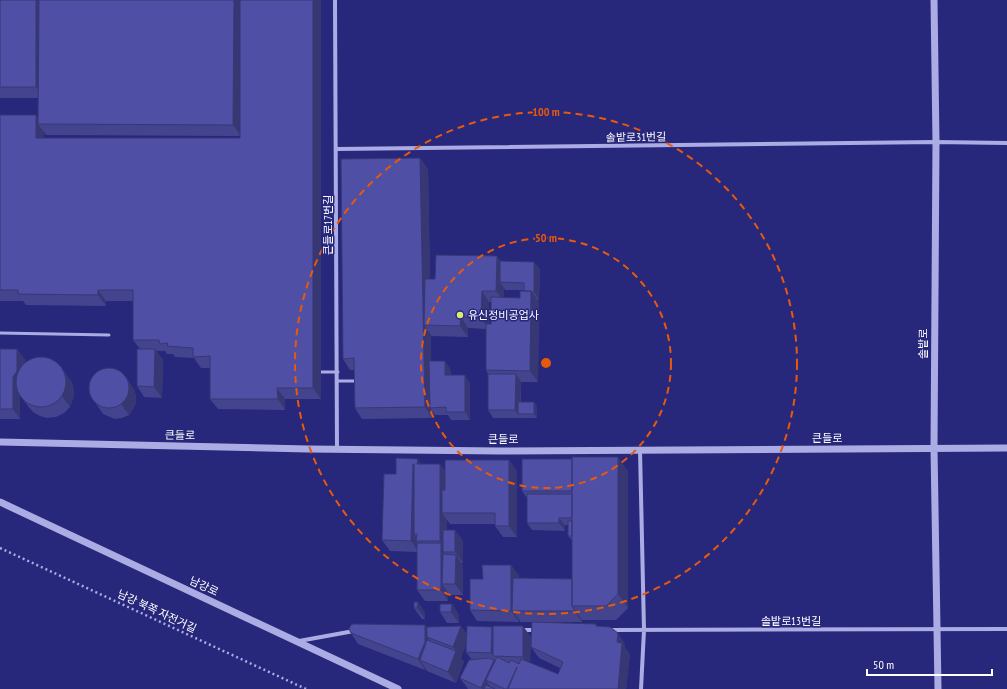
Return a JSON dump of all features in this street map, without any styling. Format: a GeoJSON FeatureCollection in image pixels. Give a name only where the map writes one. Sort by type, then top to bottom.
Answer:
{"type":"FeatureCollection","features":[{"type":"Feature","properties":{"kind":"street","name":"큰들로17번길"},"geometry":{"type":"LineString","coordinates":[[335,0],[338,372],[337,449]]}},
{"type":"Feature","properties":{"kind":"street","name":"솔밭로"},"geometry":{"type":"LineString","coordinates":[[934,0],[936,142],[934,448],[938,689]]}},
{"type":"Feature","properties":{"kind":"street","name":"솔밭로31번길"},"geometry":{"type":"LineString","coordinates":[[337,149],[936,142],[1007,143]]}},
{"type":"Feature","properties":{"kind":"street","name":"큰들로"},"geometry":{"type":"LineString","coordinates":[[0,442],[337,449],[640,450],[1007,448]]}},
{"type":"Feature","properties":{"kind":"street"},"geometry":{"type":"LineString","coordinates":[[640,450],[644,630],[641,689]]}},
{"type":"Feature","properties":{"kind":"street","name":"남강로"},"geometry":{"type":"LineString","coordinates":[[0,502],[398,689]]}},
{"type":"Feature","properties":{"kind":"street","name":"솔밭로13번길"},"geometry":{"type":"LineString","coordinates":[[605,630],[1007,629]]}},
{"type":"Feature","properties":{"kind":"street"},"geometry":{"type":"LineString","coordinates":[[297,642],[356,630]]}},
{"type":"Feature","properties":{"kind":"street"},"geometry":{"type":"LineString","coordinates":[[512,630],[543,630]]}},
{"type":"Feature","properties":{"kind":"lane"},"geometry":{"type":"LineString","coordinates":[[0,333],[109,335]]}},
{"type":"Feature","properties":{"kind":"lane"},"geometry":{"type":"LineString","coordinates":[[320,372],[338,372]]}},
{"type":"Feature","properties":{"kind":"lane"},"geometry":{"type":"LineString","coordinates":[[338,381],[362,381]]}},
{"type":"Feature","properties":{"kind":"path","name":"남강 북쪽 자전거길"},"geometry":{"type":"LineString","coordinates":[[0,548],[306,689]]}},
{"type":"Feature","properties":{"kind":"building"},"geometry":{"type":"Polygon","coordinates":[[[0,0],[36,0],[36,87],[0,87],[0,0]]]}},
{"type":"Feature","properties":{"kind":"building"},"geometry":{"type":"Polygon","coordinates":[[[39,0],[234,0],[233,125],[38,124],[39,0]]]}},
{"type":"Feature","properties":{"kind":"building"},"geometry":{"type":"Polygon","coordinates":[[[240,0],[313,0],[313,388],[277,388],[278,399],[210,399],[210,356],[193,357],[193,348],[167,346],[168,343],[160,344],[159,340],[133,340],[133,290],[98,290],[98,295],[18,294],[18,290],[0,290],[0,115],[36,115],[36,138],[240,138],[240,0]]]}},
{"type":"Feature","properties":{"kind":"building"},"geometry":{"type":"Polygon","coordinates":[[[420,158],[425,407],[355,408],[354,358],[343,359],[341,159],[420,158]]]}},
{"type":"Feature","properties":{"kind":"building"},"geometry":{"type":"Polygon","coordinates":[[[436,255],[497,256],[496,291],[482,291],[481,318],[461,317],[460,326],[424,325],[425,279],[435,279],[436,255]]]}},
{"type":"Feature","properties":{"kind":"building"},"geometry":{"type":"Polygon","coordinates":[[[500,261],[534,262],[534,292],[524,291],[524,283],[500,282],[500,261]]]}},
{"type":"Feature","properties":{"kind":"building"},"geometry":{"type":"Polygon","coordinates":[[[520,291],[531,291],[530,371],[486,370],[486,324],[491,324],[491,297],[520,298],[520,291]]]}},
{"type":"Feature","properties":{"kind":"building"},"geometry":{"type":"Polygon","coordinates":[[[0,349],[17,349],[17,371],[13,377],[13,409],[0,409],[0,349]]]}},
{"type":"Feature","properties":{"kind":"building"},"geometry":{"type":"Polygon","coordinates":[[[137,349],[155,349],[154,387],[137,386],[137,349]]]}},
{"type":"Feature","properties":{"kind":"building"},"geometry":{"type":"Polygon","coordinates":[[[41,357],[50,359],[59,364],[64,373],[66,382],[64,391],[59,400],[50,405],[41,407],[32,405],[23,400],[18,391],[16,382],[18,373],[23,364],[32,359],[41,357]]]}},
{"type":"Feature","properties":{"kind":"building"},"geometry":{"type":"Polygon","coordinates":[[[429,361],[445,361],[445,375],[465,375],[465,412],[446,412],[446,407],[430,408],[429,361]]]}},
{"type":"Feature","properties":{"kind":"building"},"geometry":{"type":"Polygon","coordinates":[[[105,368],[113,368],[120,371],[126,377],[129,388],[126,399],[120,405],[113,408],[105,408],[98,405],[92,399],[89,392],[89,384],[92,377],[98,371],[105,368]]]}},
{"type":"Feature","properties":{"kind":"building"},"geometry":{"type":"Polygon","coordinates":[[[488,374],[516,374],[515,410],[488,410],[488,374]]]}},
{"type":"Feature","properties":{"kind":"building"},"geometry":{"type":"Polygon","coordinates":[[[518,402],[534,402],[534,414],[518,414],[518,402]]]}},
{"type":"Feature","properties":{"kind":"building"},"geometry":{"type":"Polygon","coordinates":[[[572,457],[618,457],[618,594],[606,606],[572,606],[572,457]]]}},
{"type":"Feature","properties":{"kind":"building"},"geometry":{"type":"Polygon","coordinates":[[[396,458],[418,459],[417,464],[440,464],[440,541],[416,541],[417,534],[414,534],[414,464],[411,541],[382,540],[384,474],[396,474],[396,458]]]}},
{"type":"Feature","properties":{"kind":"building"},"geometry":{"type":"Polygon","coordinates":[[[522,459],[572,459],[572,491],[522,491],[522,459]]]}},
{"type":"Feature","properties":{"kind":"building"},"geometry":{"type":"Polygon","coordinates":[[[445,460],[509,460],[509,526],[495,526],[495,513],[442,513],[442,490],[445,490],[445,460]]]}},
{"type":"Feature","properties":{"kind":"building"},"geometry":{"type":"Polygon","coordinates":[[[527,494],[572,494],[572,518],[559,518],[559,523],[527,523],[527,494]]]}},
{"type":"Feature","properties":{"kind":"building"},"geometry":{"type":"Polygon","coordinates":[[[568,521],[572,521],[572,536],[568,536],[568,521]]]}},
{"type":"Feature","properties":{"kind":"building"},"geometry":{"type":"Polygon","coordinates":[[[443,530],[455,530],[455,552],[443,552],[443,530]]]}},
{"type":"Feature","properties":{"kind":"building"},"geometry":{"type":"Polygon","coordinates":[[[417,543],[441,543],[441,590],[417,590],[417,543]]]}},
{"type":"Feature","properties":{"kind":"building"},"geometry":{"type":"Polygon","coordinates":[[[443,554],[456,555],[455,584],[442,584],[443,554]]]}},
{"type":"Feature","properties":{"kind":"building"},"geometry":{"type":"Polygon","coordinates":[[[482,565],[511,565],[511,611],[470,610],[470,579],[483,579],[482,565]]]}},
{"type":"Feature","properties":{"kind":"building"},"geometry":{"type":"Polygon","coordinates":[[[513,578],[572,579],[572,606],[574,611],[512,611],[513,578]]]}},
{"type":"Feature","properties":{"kind":"building"},"geometry":{"type":"Polygon","coordinates":[[[414,602],[418,602],[417,608],[414,608],[414,602]]]}},
{"type":"Feature","properties":{"kind":"building"},"geometry":{"type":"Polygon","coordinates":[[[440,604],[452,604],[451,612],[440,612],[440,604]]]}},
{"type":"Feature","properties":{"kind":"building"},"geometry":{"type":"Polygon","coordinates":[[[532,622],[596,624],[596,626],[610,627],[618,633],[617,642],[622,643],[618,689],[508,689],[517,667],[507,689],[486,680],[497,657],[509,663],[511,660],[519,664],[521,659],[558,674],[563,662],[531,647],[532,622]]]}},
{"type":"Feature","properties":{"kind":"building"},"geometry":{"type":"Polygon","coordinates":[[[351,625],[425,625],[425,642],[418,659],[351,633],[349,629],[351,625]]]}},
{"type":"Feature","properties":{"kind":"building"},"geometry":{"type":"Polygon","coordinates":[[[461,626],[453,647],[427,637],[427,627],[461,626]]]}},
{"type":"Feature","properties":{"kind":"building"},"geometry":{"type":"Polygon","coordinates":[[[467,626],[492,627],[491,653],[466,652],[467,626]]]}},
{"type":"Feature","properties":{"kind":"building"},"geometry":{"type":"Polygon","coordinates":[[[493,626],[523,626],[523,657],[493,656],[493,626]]]}},
{"type":"Feature","properties":{"kind":"building"},"geometry":{"type":"Polygon","coordinates":[[[427,640],[456,651],[448,672],[420,660],[427,640]]]}},
{"type":"Feature","properties":{"kind":"building"},"geometry":{"type":"Polygon","coordinates":[[[489,658],[494,660],[481,688],[460,678],[469,660],[489,658]]]}},
{"type":"Feature","properties":{"kind":"building"},"geometry":{"type":"Polygon","coordinates":[[[486,685],[495,689],[484,689],[486,685]]]}},
{"type":"Feature","properties":{"kind":"place","name":"유신정비공업사"},"geometry":{"type":"Point","coordinates":[460,315]}}]}
